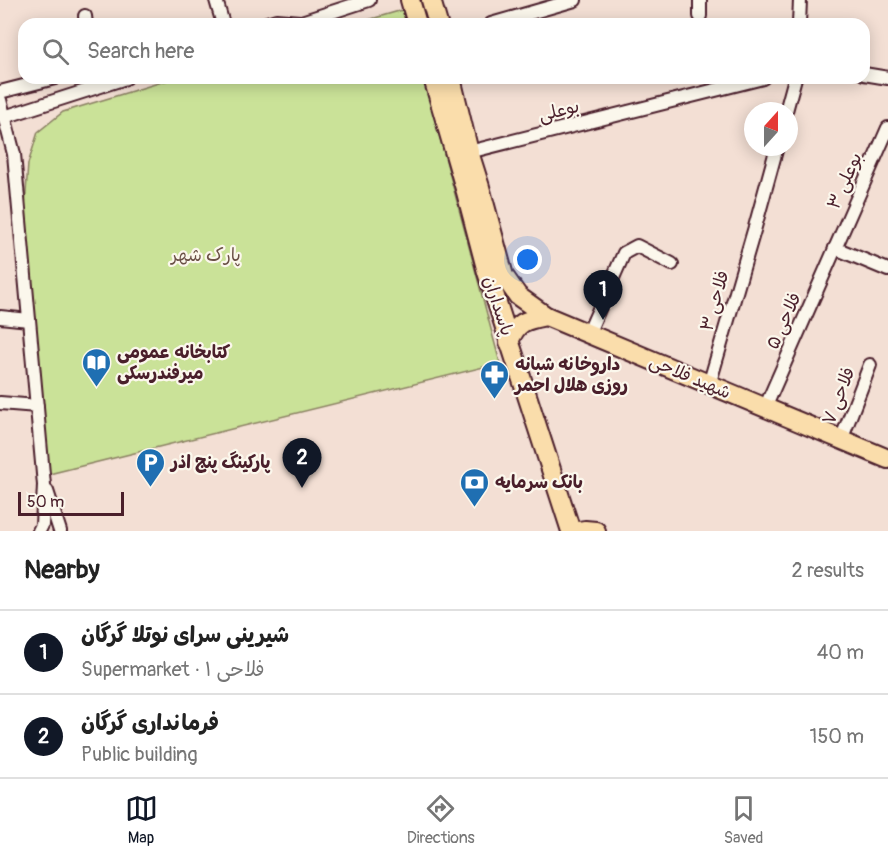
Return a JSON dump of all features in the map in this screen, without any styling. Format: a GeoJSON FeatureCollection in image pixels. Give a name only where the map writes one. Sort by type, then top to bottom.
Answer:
{"type":"FeatureCollection","features":[{"type":"Feature","properties":{"kind":"main road"},"geometry":{"type":"LineString","coordinates":[[410,0],[415,18]]}},
{"type":"Feature","properties":{"kind":"main road"},"geometry":{"type":"LineString","coordinates":[[431,0],[436,18]]}},
{"type":"Feature","properties":{"kind":"main road","name":"پاسداران"},"geometry":{"type":"LineString","coordinates":[[435,84],[487,272],[571,531]]}},
{"type":"Feature","properties":{"kind":"main road","name":"پاسداران"},"geometry":{"type":"LineString","coordinates":[[452,84],[504,276]]}},
{"type":"Feature","properties":{"kind":"main road","name":"شهید فلاحی"},"geometry":{"type":"LineString","coordinates":[[504,276],[518,296],[546,316],[888,459]]}},
{"type":"Feature","properties":{"kind":"main road"},"geometry":{"type":"LineString","coordinates":[[509,342],[513,331],[526,320],[546,316]]}},
{"type":"Feature","properties":{"kind":"main road"},"geometry":{"type":"LineString","coordinates":[[579,531],[596,531]]}},
{"type":"Feature","properties":{"kind":"street"},"geometry":{"type":"LineString","coordinates":[[216,0],[221,18]]}},
{"type":"Feature","properties":{"kind":"street"},"geometry":{"type":"LineString","coordinates":[[313,18],[369,0]]}},
{"type":"Feature","properties":{"kind":"street"},"geometry":{"type":"LineString","coordinates":[[512,18],[575,0]]}},
{"type":"Feature","properties":{"kind":"street"},"geometry":{"type":"LineString","coordinates":[[700,0],[700,16]]}},
{"type":"Feature","properties":{"kind":"street"},"geometry":{"type":"LineString","coordinates":[[799,18],[800,0]]}},
{"type":"Feature","properties":{"kind":"street"},"geometry":{"type":"LineString","coordinates":[[870,75],[888,78]]}},
{"type":"Feature","properties":{"kind":"street"},"geometry":{"type":"LineString","coordinates":[[0,92],[31,84]]}},
{"type":"Feature","properties":{"kind":"street"},"geometry":{"type":"LineString","coordinates":[[4,117],[107,84]]}},
{"type":"Feature","properties":{"kind":"street","name":"بوعلی"},"geometry":{"type":"LineString","coordinates":[[469,152],[739,84]]}},
{"type":"Feature","properties":{"kind":"street"},"geometry":{"type":"LineString","coordinates":[[788,102],[793,84]]}},
{"type":"Feature","properties":{"kind":"street"},"geometry":{"type":"LineString","coordinates":[[0,100],[14,154],[37,406],[44,484],[42,525],[39,531]]}},
{"type":"Feature","properties":{"kind":"street","name":"۳ بوعلی"},"geometry":{"type":"LineString","coordinates":[[835,248],[884,149],[888,128]]}},
{"type":"Feature","properties":{"kind":"street"},"geometry":{"type":"LineString","coordinates":[[0,153],[14,154]]}},
{"type":"Feature","properties":{"kind":"street","name":"۳ فلاحی"},"geometry":{"type":"LineString","coordinates":[[709,385],[775,156]]}},
{"type":"Feature","properties":{"kind":"street"},"geometry":{"type":"LineString","coordinates":[[588,334],[624,253],[637,246],[672,264]]}},
{"type":"Feature","properties":{"kind":"street"},"geometry":{"type":"LineString","coordinates":[[835,248],[888,270]]}},
{"type":"Feature","properties":{"kind":"street","name":"۵ فلاحی"},"geometry":{"type":"LineString","coordinates":[[765,408],[835,248]]}},
{"type":"Feature","properties":{"kind":"street"},"geometry":{"type":"LineString","coordinates":[[0,317],[29,320]]}},
{"type":"Feature","properties":{"kind":"street","name":"۷ فلاحی"},"geometry":{"type":"LineString","coordinates":[[841,440],[870,365]]}},
{"type":"Feature","properties":{"kind":"street"},"geometry":{"type":"LineString","coordinates":[[0,402],[37,406]]}},
{"type":"Feature","properties":{"kind":"street"},"geometry":{"type":"LineString","coordinates":[[44,484],[60,531]]}},
{"type":"Feature","properties":{"kind":"green space"},"geometry":{"type":"Polygon","coordinates":[[[406,9],[408,18],[375,18],[406,9]]]}},
{"type":"Feature","properties":{"kind":"green space","name":"پارک شهر"},"geometry":{"type":"Polygon","coordinates":[[[155,84],[426,84],[500,363],[49,474],[25,207],[28,164],[38,132],[63,112],[155,84]]]}},
{"type":"Feature","properties":{"kind":"place","name":"شیرینی سرای نوتلا گرگان"},"geometry":{"type":"Point","coordinates":[603,320]}},
{"type":"Feature","properties":{"kind":"place","name":"کتابخانه عمومی میرفندرسکی"},"geometry":{"type":"Point","coordinates":[96,388]}},
{"type":"Feature","properties":{"kind":"place","name":"داروخانه شبانه روزی هلال احمر"},"geometry":{"type":"Point","coordinates":[494,400]}},
{"type":"Feature","properties":{"kind":"place","name":"پارکینگ پنج اذر"},"geometry":{"type":"Point","coordinates":[150,488]}},
{"type":"Feature","properties":{"kind":"place","name":"فرمانداری گرگان"},"geometry":{"type":"Point","coordinates":[302,488]}},
{"type":"Feature","properties":{"kind":"place","name":"بانک سرمایه"},"geometry":{"type":"Point","coordinates":[474,508]}}]}
